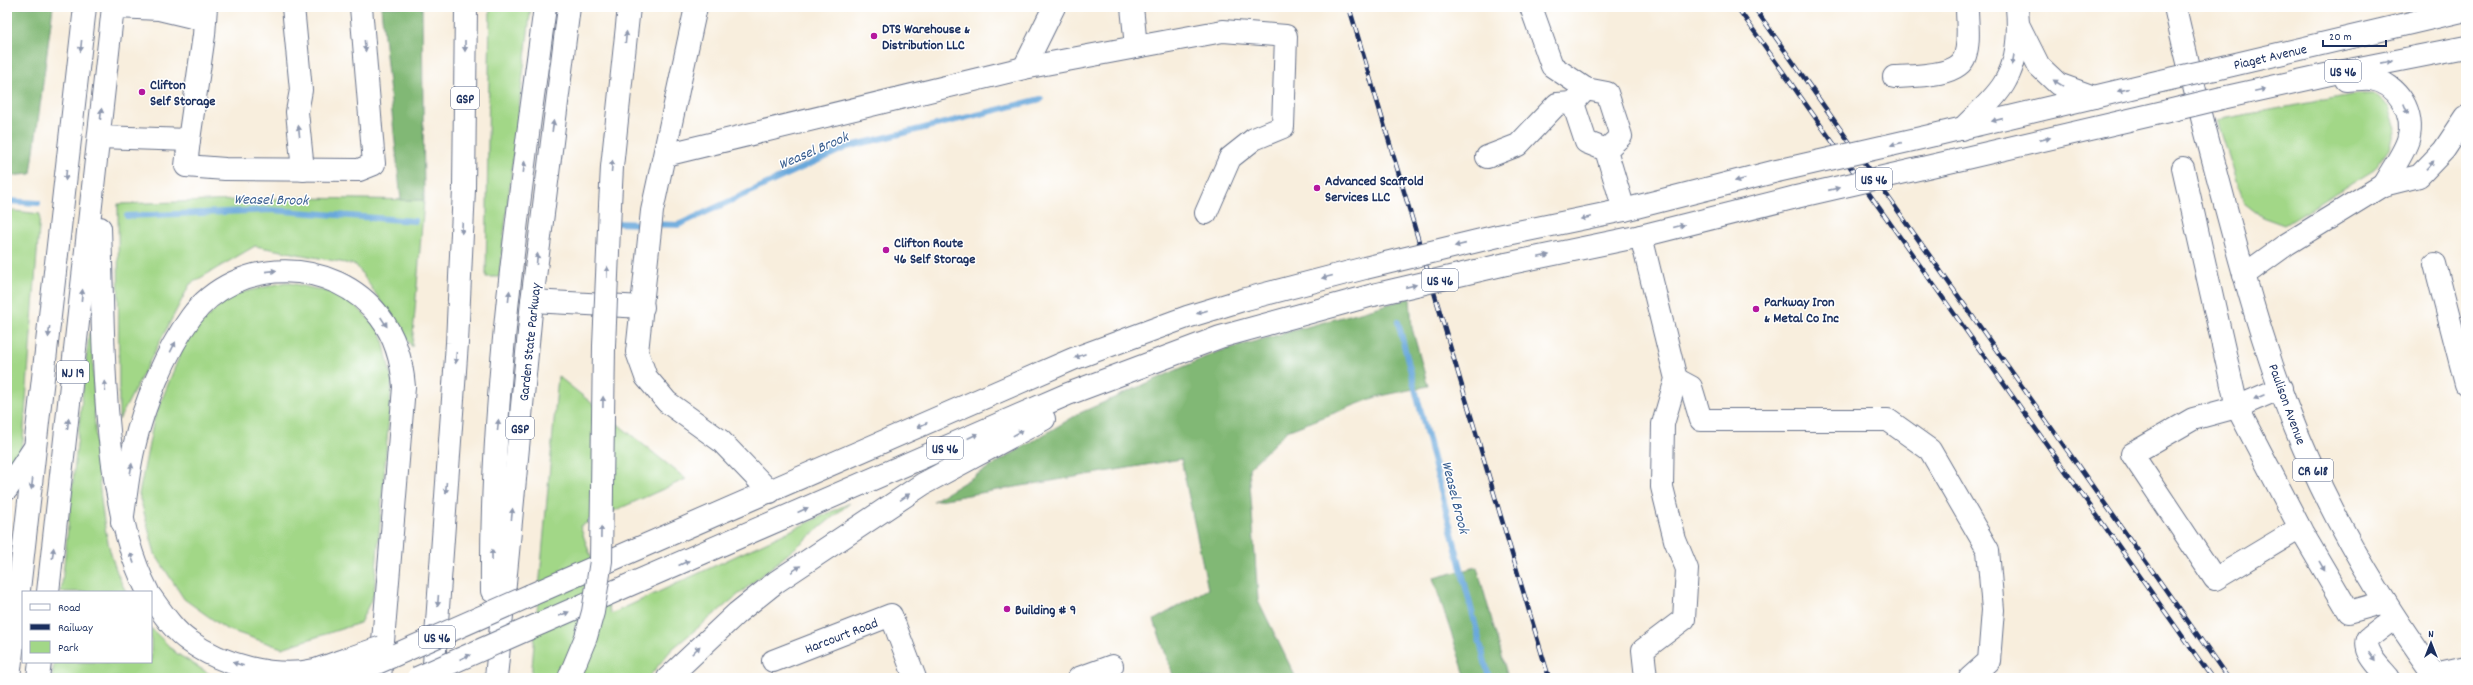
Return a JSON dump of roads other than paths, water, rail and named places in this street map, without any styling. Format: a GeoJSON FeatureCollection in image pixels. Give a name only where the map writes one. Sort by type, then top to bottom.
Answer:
{"type":"FeatureCollection","features":[{"type":"Feature","properties":{"kind":"main road","name":"NJ 19"},"geometry":{"type":"LineString","coordinates":[[9,678],[85,7]]}},
{"type":"Feature","properties":{"kind":"main road","name":"NJ 19"},"geometry":{"type":"LineString","coordinates":[[48,591],[113,7]]}},
{"type":"Feature","properties":{"kind":"main road"},"geometry":{"type":"LineString","coordinates":[[117,7],[159,9],[205,14],[186,166],[303,170],[359,170],[374,164],[361,7]]}},
{"type":"Feature","properties":{"kind":"main road"},"geometry":{"type":"LineString","coordinates":[[293,7],[301,90],[297,112],[303,170]]}},
{"type":"Feature","properties":{"kind":"main road","name":"GSP"},"geometry":{"type":"LineString","coordinates":[[432,678],[458,328],[464,189],[466,7]]}},
{"type":"Feature","properties":{"kind":"main road"},"geometry":{"type":"LineString","coordinates":[[493,678],[492,503],[510,289],[544,7]]}},
{"type":"Feature","properties":{"kind":"main road","name":"Garden State Parkway"},"geometry":{"type":"LineString","coordinates":[[496,678],[532,301],[569,7]]}},
{"type":"Feature","properties":{"kind":"main road"},"geometry":{"type":"LineString","coordinates":[[569,678],[586,637],[593,612],[601,561],[604,346],[610,205],[612,167],[629,7]]}},
{"type":"Feature","properties":{"kind":"main road"},"geometry":{"type":"LineString","coordinates":[[696,7],[652,211],[637,352],[646,377],[667,402],[721,441],[770,492]]}},
{"type":"Feature","properties":{"kind":"main road"},"geometry":{"type":"LineString","coordinates":[[1024,68],[1054,7]]}},
{"type":"Feature","properties":{"kind":"main road"},"geometry":{"type":"LineString","coordinates":[[1132,7],[1136,47]]}},
{"type":"Feature","properties":{"kind":"main road"},"geometry":{"type":"LineString","coordinates":[[1531,7],[1552,66],[1579,96],[1586,142],[1606,150]]}},
{"type":"Feature","properties":{"kind":"main road"},"geometry":{"type":"LineString","coordinates":[[1894,77],[1940,74],[1952,70],[1965,59],[1968,47],[1967,7]]}},
{"type":"Feature","properties":{"kind":"main road","name":"Paulison Avenue"},"geometry":{"type":"LineString","coordinates":[[2175,7],[2198,104],[2244,275],[2281,388],[2307,458],[2337,520],[2390,610],[2435,677]]}},
{"type":"Feature","properties":{"kind":"main road","name":"Piaget Avenue"},"geometry":{"type":"LineString","coordinates":[[2094,97],[2466,10]]}},
{"type":"Feature","properties":{"kind":"main road"},"geometry":{"type":"LineString","coordinates":[[2018,16],[2039,66],[2058,84],[2094,97]]}},
{"type":"Feature","properties":{"kind":"main road"},"geometry":{"type":"LineString","coordinates":[[1962,129],[2006,82],[2012,68],[2018,16]]}},
{"type":"Feature","properties":{"kind":"main road"},"geometry":{"type":"LineString","coordinates":[[665,155],[1024,68],[1223,31],[1286,36],[1283,127],[1254,140],[1230,158],[1206,213]]}},
{"type":"Feature","properties":{"kind":"main road","name":"US 46"},"geometry":{"type":"LineString","coordinates":[[416,678],[1068,394],[1145,364],[1267,323],[1373,295],[1506,264],[1641,236],[1796,197],[2222,98],[2466,47]]}},
{"type":"Feature","properties":{"kind":"main road"},"geometry":{"type":"LineString","coordinates":[[2283,85],[2371,79],[2382,82],[2399,96],[2409,116],[2409,138],[2383,185]]}},
{"type":"Feature","properties":{"kind":"main road"},"geometry":{"type":"LineString","coordinates":[[1487,157],[1518,145],[1556,104],[1579,96],[1607,93],[1621,136],[1606,150]]}},
{"type":"Feature","properties":{"kind":"main road","name":"US 46"},"geometry":{"type":"LineString","coordinates":[[344,669],[531,595],[1073,359],[1130,337],[1246,299],[1365,268],[1498,236],[1624,210],[1777,171],[2094,97]]}},
{"type":"Feature","properties":{"kind":"main road"},"geometry":{"type":"LineString","coordinates":[[2244,275],[2287,244],[2383,185],[2419,176],[2444,150],[2466,117]]}},
{"type":"Feature","properties":{"kind":"main road"},"geometry":{"type":"LineString","coordinates":[[148,591],[137,570],[122,522],[108,438],[103,361],[104,318],[98,145],[189,140]]}},
{"type":"Feature","properties":{"kind":"main road"},"geometry":{"type":"LineString","coordinates":[[1606,150],[1624,210]]}},
{"type":"Feature","properties":{"kind":"main road"},"geometry":{"type":"LineString","coordinates":[[2182,168],[2237,407],[2301,530],[2349,612],[2390,610]]}},
{"type":"Feature","properties":{"kind":"main road"},"geometry":{"type":"LineString","coordinates":[[1641,236],[1676,379],[1663,424],[1662,487],[1675,540],[1687,569],[1684,619],[1643,650],[1646,678]]}},
{"type":"Feature","properties":{"kind":"main road"},"geometry":{"type":"LineString","coordinates":[[2435,264],[2466,384]]}},
{"type":"Feature","properties":{"kind":"main road"},"geometry":{"type":"LineString","coordinates":[[122,522],[134,447],[148,403],[182,331],[203,304],[231,283],[263,272],[280,270],[316,274],[351,290],[379,316],[390,332],[399,355],[404,387],[380,678]]}},
{"type":"Feature","properties":{"kind":"main road"},"geometry":{"type":"LineString","coordinates":[[532,301],[643,306]]}},
{"type":"Feature","properties":{"kind":"main road"},"geometry":{"type":"LineString","coordinates":[[668,678],[732,617],[776,582],[917,489],[1145,364]]}},
{"type":"Feature","properties":{"kind":"main road"},"geometry":{"type":"LineString","coordinates":[[1676,379],[1691,387],[1701,420],[1888,420],[1930,450],[1988,550],[1993,610],[1989,661],[1970,678]]}},
{"type":"Feature","properties":{"kind":"main road"},"geometry":{"type":"LineString","coordinates":[[2281,388],[2237,407],[2193,419],[2132,454],[2215,578],[2301,530]]}},
{"type":"Feature","properties":{"kind":"main road"},"geometry":{"type":"LineString","coordinates":[[7,489],[36,446]]}},
{"type":"Feature","properties":{"kind":"main road"},"geometry":{"type":"LineString","coordinates":[[152,598],[173,626],[188,641],[230,662],[252,668],[294,672],[344,669]]}},
{"type":"Feature","properties":{"kind":"main road"},"geometry":{"type":"LineString","coordinates":[[2388,678],[2369,653],[2367,643],[2368,639],[2390,610]]}},
{"type":"Feature","properties":{"kind":"main road","name":"Harcourt Road"},"geometry":{"type":"LineString","coordinates":[[773,661],[891,615],[916,678]]}},
{"type":"Feature","properties":{"kind":"main road"},"geometry":{"type":"LineString","coordinates":[[38,678],[40,663]]}},
{"type":"Feature","properties":{"kind":"main road"},"geometry":{"type":"LineString","coordinates":[[1079,678],[1112,666]]}},
{"type":"Feature","properties":{"kind":"main road"},"geometry":{"type":"LineString","coordinates":[[2435,677],[2466,668]]}},
{"type":"Feature","properties":{"kind":"waterway","name":"Weasel Brook"},"geometry":{"type":"LineString","coordinates":[[613,223],[678,225],[847,147],[1041,99]]}},
{"type":"Feature","properties":{"kind":"waterway","name":"Weasel Brook"},"geometry":{"type":"LineString","coordinates":[[7,201],[38,203]]}},
{"type":"Feature","properties":{"kind":"waterway","name":"Weasel Brook"},"geometry":{"type":"LineString","coordinates":[[127,216],[271,210],[415,221]]}},
{"type":"Feature","properties":{"kind":"waterway","name":"Weasel Brook"},"geometry":{"type":"LineString","coordinates":[[1398,322],[1489,678]]}},
{"type":"Feature","properties":{"kind":"railway"},"geometry":{"type":"LineString","coordinates":[[1349,7],[1549,678]]}},
{"type":"Feature","properties":{"kind":"railway"},"geometry":{"type":"LineString","coordinates":[[1737,7],[2212,678]]}},
{"type":"Feature","properties":{"kind":"railway"},"geometry":{"type":"LineString","coordinates":[[1754,7],[2228,678]]}},
{"type":"Feature","properties":{"kind":"place","name":"DTS Warehouse & Distribution LLC"},"geometry":{"type":"Point","coordinates":[874,36]}},
{"type":"Feature","properties":{"kind":"place","name":"Clifton Self Storage"},"geometry":{"type":"Point","coordinates":[142,92]}},
{"type":"Feature","properties":{"kind":"place","name":"Advanced Scaffold Services LLC"},"geometry":{"type":"Point","coordinates":[1317,188]}},
{"type":"Feature","properties":{"kind":"place","name":"Clifton Route 46 Self Storage"},"geometry":{"type":"Point","coordinates":[886,250]}},
{"type":"Feature","properties":{"kind":"place","name":"Parkway Iron & Metal Co Inc"},"geometry":{"type":"Point","coordinates":[1756,309]}},
{"type":"Feature","properties":{"kind":"place","name":"Building # 9"},"geometry":{"type":"Point","coordinates":[1007,609]}}]}
